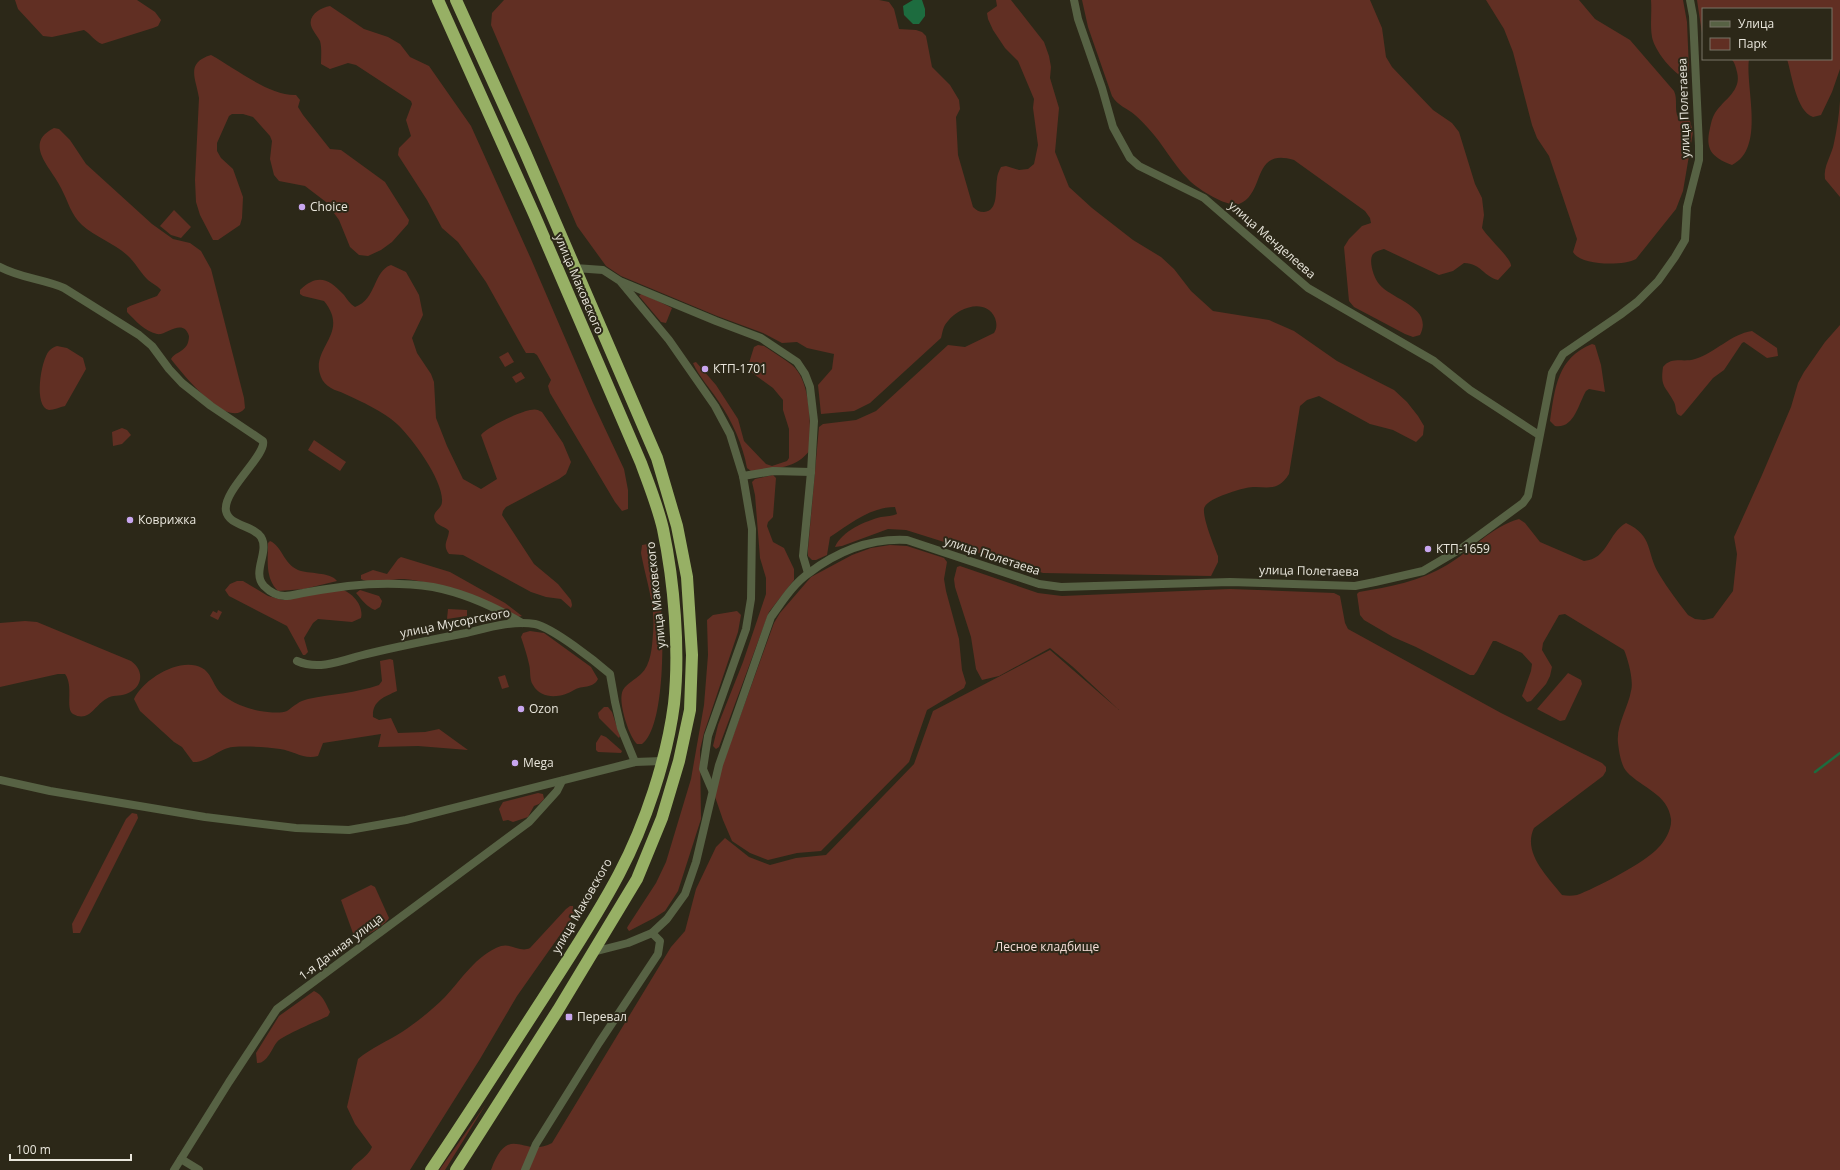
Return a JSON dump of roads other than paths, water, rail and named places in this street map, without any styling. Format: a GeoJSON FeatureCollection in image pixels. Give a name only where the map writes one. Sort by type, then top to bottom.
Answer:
{"type":"FeatureCollection","features":[{"type":"Feature","properties":{"kind":"highway","name":"улица Маковского"},"geometry":{"type":"LineString","coordinates":[[431,1170],[497,1071],[578,943],[619,874],[643,820],[662,761],[674,704],[676,651],[670,573],[663,528],[641,463],[534,214],[438,0]]}},
{"type":"Feature","properties":{"kind":"highway","name":"улица Маковского"},"geometry":{"type":"LineString","coordinates":[[456,0],[575,268],[657,458],[677,526],[687,576],[692,655],[690,710],[678,760],[662,818],[637,879],[558,1010],[456,1170]]}},
{"type":"Feature","properties":{"kind":"street","name":"улица Менделеева"},"geometry":{"type":"LineString","coordinates":[[1074,0],[1078,19],[1114,127],[1130,158],[1139,166],[1204,198],[1308,288],[1434,362],[1470,390],[1539,435]]}},
{"type":"Feature","properties":{"kind":"street","name":"улица Полетаева"},"geometry":{"type":"LineString","coordinates":[[652,933],[667,920],[685,894],[696,862],[719,765],[771,617],[785,598],[808,573],[858,546],[889,539],[907,540],[1039,584],[1061,587],[1230,582],[1355,586],[1422,570],[1462,548],[1523,503],[1528,496],[1552,373],[1563,354],[1637,302],[1658,280],[1675,257],[1685,240],[1687,206],[1699,160],[1693,16],[1690,0]]}},
{"type":"Feature","properties":{"kind":"street"},"geometry":{"type":"LineString","coordinates":[[0,267],[10,273],[53,283],[64,288],[139,335],[152,346],[169,369],[182,383],[211,406],[263,441],[263,448],[239,481],[227,503],[226,510],[230,518],[261,536],[264,543],[259,577],[264,586],[273,594],[286,596],[348,586],[367,585],[410,585],[433,587],[468,597],[502,612],[522,623]]}},
{"type":"Feature","properties":{"kind":"street"},"geometry":{"type":"LineString","coordinates":[[575,268],[604,270],[620,281],[761,338],[797,362],[810,387],[814,421],[811,472],[802,556],[808,573]]}},
{"type":"Feature","properties":{"kind":"street"},"geometry":{"type":"LineString","coordinates":[[620,281],[669,340],[715,406],[730,434],[743,476],[752,529],[751,600],[746,629],[708,736],[704,769],[712,790]]}},
{"type":"Feature","properties":{"kind":"street"},"geometry":{"type":"LineString","coordinates":[[743,476],[773,471],[811,472]]}},
{"type":"Feature","properties":{"kind":"street","name":"улица Мусоргского"},"geometry":{"type":"LineString","coordinates":[[297,661],[313,665],[333,664],[403,645],[496,627],[522,623],[535,624],[546,628],[595,661],[610,674],[614,702],[621,728],[635,762]]}},
{"type":"Feature","properties":{"kind":"street"},"geometry":{"type":"LineString","coordinates":[[0,780],[50,791],[205,817],[296,828],[349,830],[406,820],[635,762],[662,761]]}},
{"type":"Feature","properties":{"kind":"street","name":"1-я Дачная улица"},"geometry":{"type":"LineString","coordinates":[[174,1170],[277,1009],[529,822],[557,791],[562,781]]}},
{"type":"Feature","properties":{"kind":"street"},"geometry":{"type":"LineString","coordinates":[[525,1170],[536,1144],[599,1043],[629,1001],[658,954],[660,941],[652,933],[628,942],[593,952]]}},
{"type":"Feature","properties":{"kind":"street"},"geometry":{"type":"LineString","coordinates":[[182,1159],[199,1170]]}},
{"type":"Feature","properties":{"kind":"waterway"},"geometry":{"type":"LineString","coordinates":[[1815,772],[1840,753]]}},
{"type":"Feature","properties":{"kind":"place","name":"Choice"},"geometry":{"type":"Point","coordinates":[302,207]}},
{"type":"Feature","properties":{"kind":"place","name":"КТП-1701"},"geometry":{"type":"Point","coordinates":[705,369]}},
{"type":"Feature","properties":{"kind":"place","name":"Коврижка"},"geometry":{"type":"Point","coordinates":[130,520]}},
{"type":"Feature","properties":{"kind":"place","name":"КТП-1659"},"geometry":{"type":"Point","coordinates":[1428,549]}},
{"type":"Feature","properties":{"kind":"place","name":"Ozon"},"geometry":{"type":"Point","coordinates":[521,709]}},
{"type":"Feature","properties":{"kind":"place","name":"Mega"},"geometry":{"type":"Point","coordinates":[515,763]}},
{"type":"Feature","properties":{"kind":"place","name":"Перевал"},"geometry":{"type":"Point","coordinates":[569,1017]}},
{"type":"Feature","properties":{"kind":"park label","name":"Лесное кладбище"},"geometry":{"type":"Point","coordinates":[1047,947]}}]}
